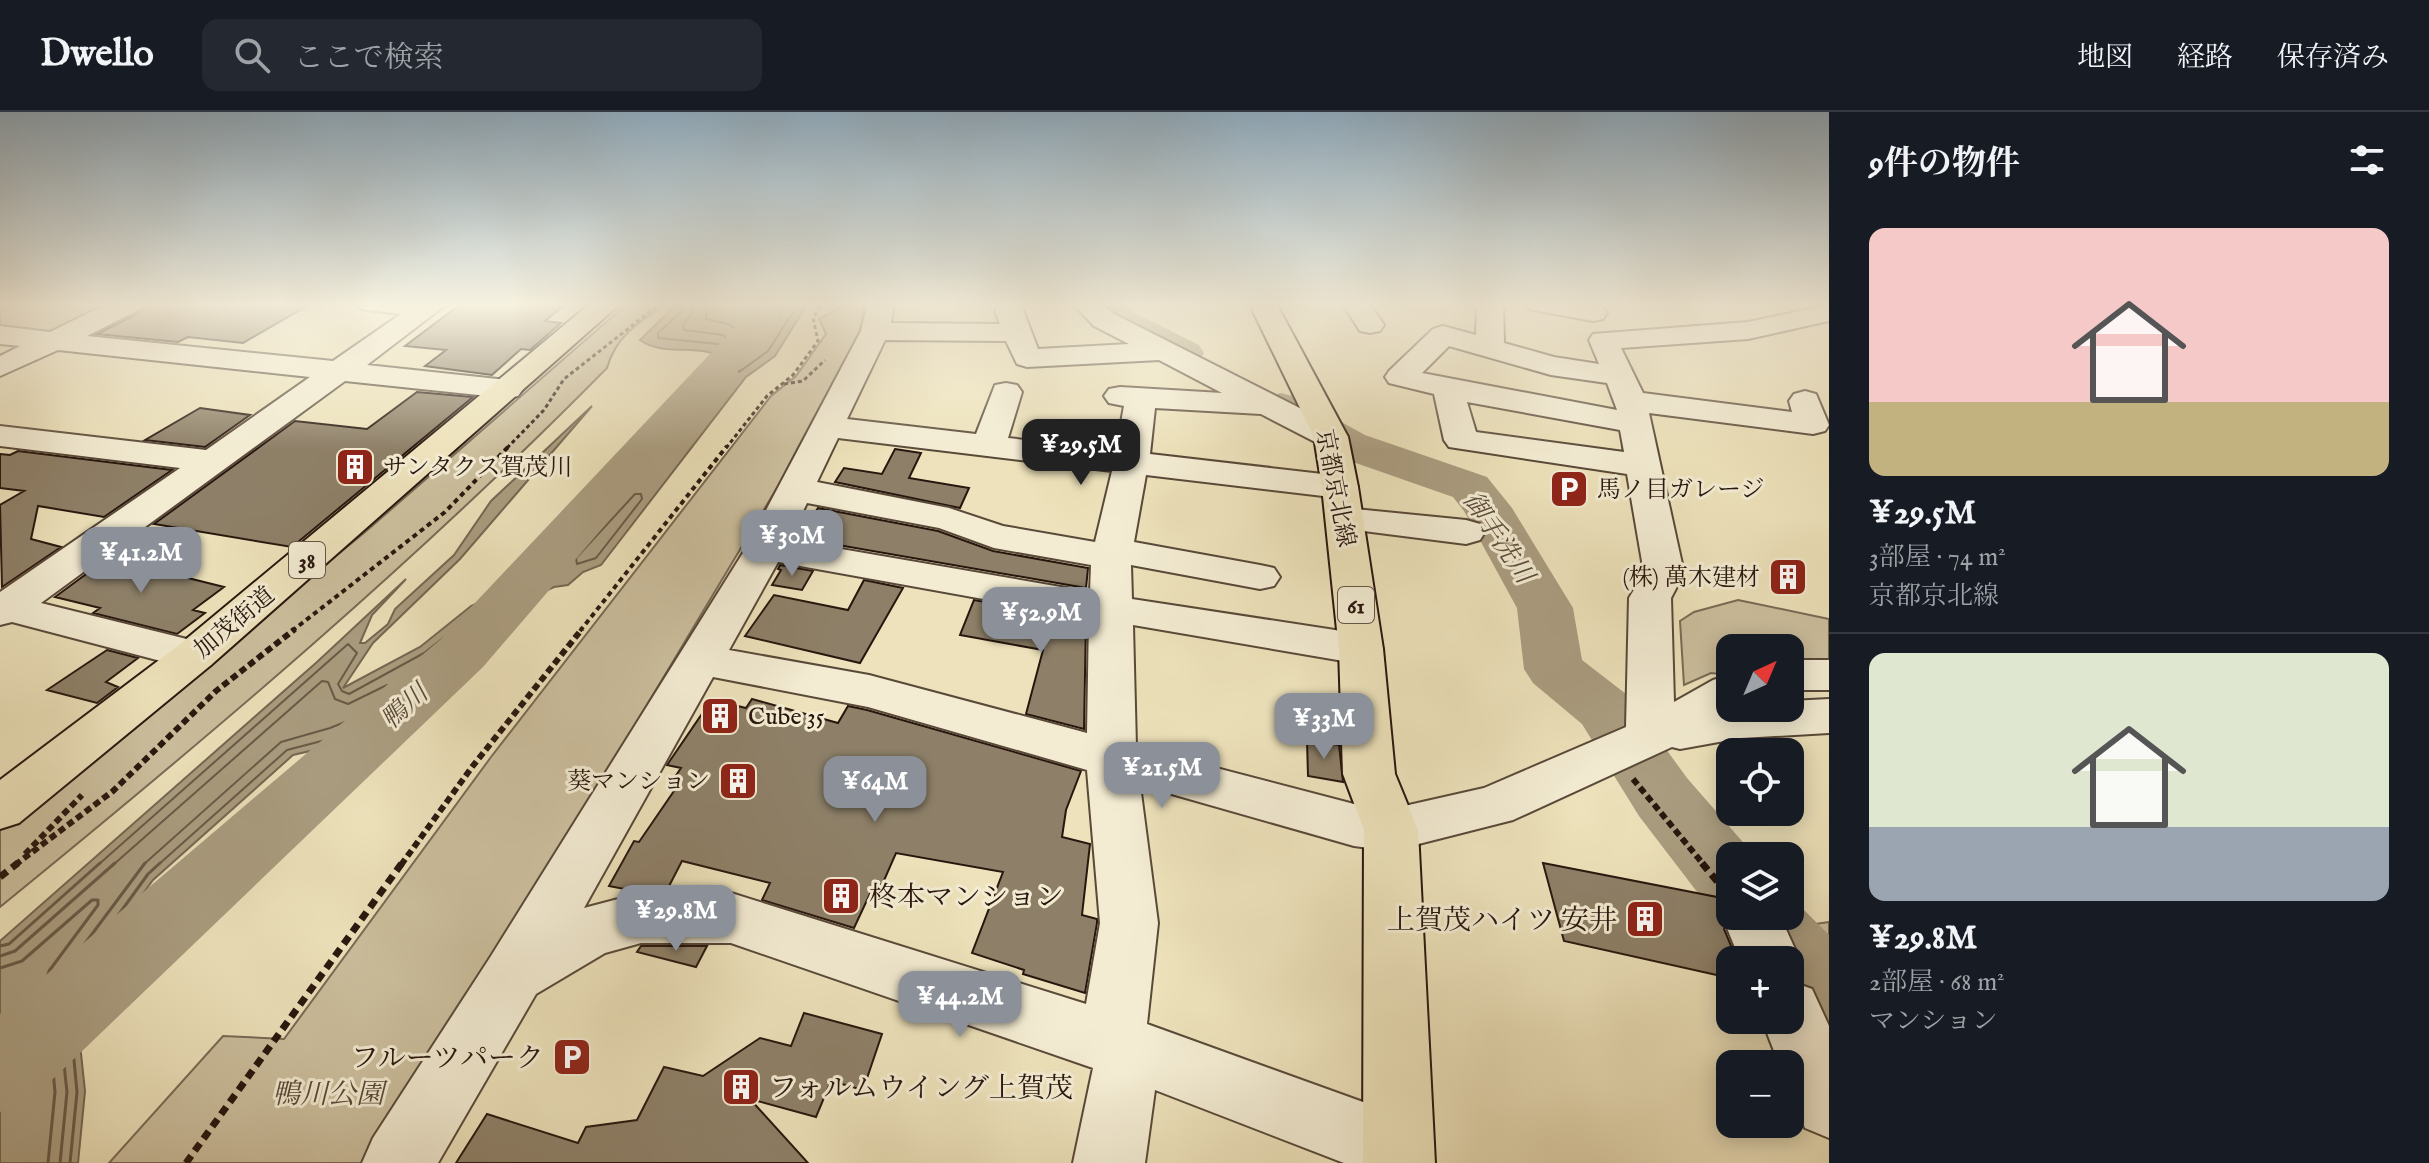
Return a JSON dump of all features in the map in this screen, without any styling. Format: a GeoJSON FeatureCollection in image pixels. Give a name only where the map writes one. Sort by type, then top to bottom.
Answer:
{"type":"FeatureCollection","features":[{"type":"Feature","properties":{"kind":"main road","name":"加茂街道"},"geometry":{"type":"LineString","coordinates":[[0,809],[195,655],[550,352]]}},
{"type":"Feature","properties":{"kind":"main road","name":"京都京北線"},"geometry":{"type":"LineString","coordinates":[[1287,352],[1331,437],[1343,503],[1361,649],[1369,774],[1391,830],[1399,1156]]}},
{"type":"Feature","properties":{"kind":"street"},"geometry":{"type":"LineString","coordinates":[[0,367],[29,352]]}},
{"type":"Feature","properties":{"kind":"street"},"geometry":{"type":"LineString","coordinates":[[165,352],[507,389]]}},
{"type":"Feature","properties":{"kind":"street"},"geometry":{"type":"LineString","coordinates":[[2,609],[367,352]]}},
{"type":"Feature","properties":{"kind":"street"},"geometry":{"type":"LineString","coordinates":[[398,1163],[513,976],[766,548],[794,489],[829,427],[862,352]]}},
{"type":"Feature","properties":{"kind":"street"},"geometry":{"type":"LineString","coordinates":[[1025,352],[1027,358],[1147,352]]}},
{"type":"Feature","properties":{"kind":"street"},"geometry":{"type":"LineString","coordinates":[[1170,352],[1331,437]]}},
{"type":"Feature","properties":{"kind":"street"},"geometry":{"type":"LineString","coordinates":[[1426,352],[1400,377],[1448,388],[1628,400],[1813,424],[1805,401]]}},
{"type":"Feature","properties":{"kind":"street"},"geometry":{"type":"LineString","coordinates":[[1506,352],[1551,366],[1628,400]]}},
{"type":"Feature","properties":{"kind":"street"},"geometry":{"type":"LineString","coordinates":[[1608,352],[1628,400],[1664,573],[1650,598],[1624,748]]}},
{"type":"Feature","properties":{"kind":"street"},"geometry":{"type":"LineString","coordinates":[[1448,388],[1461,440],[1641,465]]}},
{"type":"Feature","properties":{"kind":"street"},"geometry":{"type":"LineString","coordinates":[[989,446],[1006,392]]}},
{"type":"Feature","properties":{"kind":"street"},"geometry":{"type":"LineString","coordinates":[[1109,1163],[1129,923],[1111,757],[1111,608],[1112,553],[1131,464],[1129,402],[1272,406]]}},
{"type":"Feature","properties":{"kind":"street"},"geometry":{"type":"LineString","coordinates":[[829,427],[1131,464],[1343,503],[1466,532]]}},
{"type":"Feature","properties":{"kind":"street"},"geometry":{"type":"LineString","coordinates":[[0,436],[213,461]]}},
{"type":"Feature","properties":{"kind":"street"},"geometry":{"type":"LineString","coordinates":[[794,489],[949,519],[994,536],[1260,577]]}},
{"type":"Feature","properties":{"kind":"street"},"geometry":{"type":"LineString","coordinates":[[766,548],[952,583],[1361,649]]}},
{"type":"Feature","properties":{"kind":"street"},"geometry":{"type":"LineString","coordinates":[[2,609],[195,655]]}},
{"type":"Feature","properties":{"kind":"street"},"geometry":{"type":"LineString","coordinates":[[698,659],[869,691],[1354,825],[1391,830],[1494,806],[1624,748],[1716,699]]}},
{"type":"Feature","properties":{"kind":"street"},"geometry":{"type":"LineString","coordinates":[[1804,675],[1829,675]]}},
{"type":"Feature","properties":{"kind":"street"},"geometry":{"type":"LineString","coordinates":[[1624,748],[1741,721],[1829,716]]}},
{"type":"Feature","properties":{"kind":"street"},"geometry":{"type":"LineString","coordinates":[[513,976],[589,932],[628,921],[641,918],[731,918],[1120,1047],[1399,1156]]}},
{"type":"Feature","properties":{"kind":"street"},"geometry":{"type":"LineString","coordinates":[[1800,1034],[1829,1104]]}},
{"type":"Feature","properties":{"kind":"path"},"geometry":{"type":"LineString","coordinates":[[0,877],[113,791],[216,691],[445,512],[544,410],[564,379],[598,352]]}},
{"type":"Feature","properties":{"kind":"path"},"geometry":{"type":"LineString","coordinates":[[186,1163],[472,767],[767,396],[793,375],[810,352]]}},
{"type":"Feature","properties":{"kind":"path"},"geometry":{"type":"LineString","coordinates":[[1624,748],[1674,833],[1716,884]]}},
{"type":"Feature","properties":{"kind":"green space"},"geometry":{"type":"Polygon","coordinates":[[[572,352],[613,352],[607,368],[535,440],[387,578],[157,778],[0,907],[0,829],[364,533],[572,352]]]}},
{"type":"Feature","properties":{"kind":"green space","name":"鴨川公園"},"geometry":{"type":"Polygon","coordinates":[[[813,352],[852,352],[826,406],[478,987],[365,1163],[109,1163],[223,1036],[284,1039],[491,757],[771,396],[796,376],[813,352]]]}},
{"type":"Feature","properties":{"kind":"green space"},"geometry":{"type":"Polygon","coordinates":[[[1738,600],[1829,619],[1829,668],[1804,666],[1804,634],[1716,634],[1716,674],[1684,685],[1680,621],[1694,612],[1738,600]]]}},
{"type":"Feature","properties":{"kind":"green space"},"geometry":{"type":"Polygon","coordinates":[[[1829,922],[1829,966],[1798,930],[1804,930],[1804,926],[1829,922]]]}},
{"type":"Feature","properties":{"kind":"water"},"geometry":{"type":"Polygon","coordinates":[[[708,352],[777,352],[746,377],[601,565],[583,572],[568,585],[554,587],[515,605],[492,630],[427,677],[389,723],[336,745],[293,755],[153,880],[74,988],[85,1091],[78,1163],[0,1163],[0,941],[317,662],[406,579],[372,615],[360,643],[365,643],[388,624],[395,609],[454,555],[491,501],[592,406],[460,559],[373,643],[343,688],[420,647],[471,606],[539,574],[573,550],[704,405],[729,362],[708,352]]]}},
{"type":"Feature","properties":{"kind":"building"},"geometry":{"type":"Polygon","coordinates":[[[443,352],[518,352],[492,375],[425,366],[443,352]]]}},
{"type":"Feature","properties":{"kind":"building"},"geometry":{"type":"Polygon","coordinates":[[[417,392],[473,397],[292,547],[154,524],[295,421],[367,429],[417,392]]]}},
{"type":"Feature","properties":{"kind":"building"},"geometry":{"type":"Polygon","coordinates":[[[200,408],[250,415],[205,447],[145,440],[200,408]]]}},
{"type":"Feature","properties":{"kind":"building"},"geometry":{"type":"Polygon","coordinates":[[[895,449],[921,453],[909,478],[969,488],[960,508],[835,482],[844,468],[882,474],[895,449]]]}},
{"type":"Feature","properties":{"kind":"building"},"geometry":{"type":"Polygon","coordinates":[[[18,451],[172,470],[104,517],[38,506],[31,539],[61,547],[2,587],[0,505],[24,491],[0,488],[0,454],[10,455],[18,451]]]}},
{"type":"Feature","properties":{"kind":"building"},"geometry":{"type":"Polygon","coordinates":[[[818,508],[938,531],[993,551],[1088,568],[1086,588],[798,538],[818,508]]]}},
{"type":"Feature","properties":{"kind":"building"},"geometry":{"type":"Polygon","coordinates":[[[108,558],[224,587],[193,610],[205,613],[177,634],[93,613],[100,608],[55,597],[108,558]]]}},
{"type":"Feature","properties":{"kind":"building"},"geometry":{"type":"Polygon","coordinates":[[[780,565],[813,571],[802,590],[772,585],[781,570],[778,569],[780,565]]]}},
{"type":"Feature","properties":{"kind":"building"},"geometry":{"type":"Polygon","coordinates":[[[864,580],[903,588],[860,663],[745,636],[774,595],[848,610],[864,580]]]}},
{"type":"Feature","properties":{"kind":"building"},"geometry":{"type":"Polygon","coordinates":[[[974,600],[1086,620],[1084,729],[1026,714],[1043,650],[960,635],[974,600]]]}},
{"type":"Feature","properties":{"kind":"building"},"geometry":{"type":"Polygon","coordinates":[[[107,650],[138,658],[106,682],[118,687],[97,703],[47,690],[107,650]]]}},
{"type":"Feature","properties":{"kind":"building"},"geometry":{"type":"Polygon","coordinates":[[[752,699],[838,723],[848,706],[867,710],[1081,771],[1066,810],[1062,837],[1090,844],[1082,915],[1097,919],[1097,923],[1085,993],[1023,974],[1024,970],[972,953],[1003,872],[896,853],[882,885],[875,883],[854,928],[762,900],[770,883],[682,861],[667,890],[635,891],[609,886],[634,841],[639,842],[676,788],[669,786],[681,768],[667,765],[706,708],[712,710],[717,701],[746,708],[752,699]]]}},
{"type":"Feature","properties":{"kind":"building"},"geometry":{"type":"Polygon","coordinates":[[[1307,740],[1339,745],[1343,782],[1308,776],[1307,740]]]}},
{"type":"Feature","properties":{"kind":"building","name":"上賀茂ハイツ 安井"},"geometry":{"type":"Polygon","coordinates":[[[1543,863],[1716,897],[1716,930],[1724,930],[1731,946],[1716,946],[1716,975],[1564,941],[1543,863]]]}},
{"type":"Feature","properties":{"kind":"building"},"geometry":{"type":"Polygon","coordinates":[[[641,946],[707,946],[696,967],[637,952],[641,946]]]}},
{"type":"Feature","properties":{"kind":"building","name":"フォルムウイング上賀茂"},"geometry":{"type":"Polygon","coordinates":[[[804,1013],[882,1034],[863,1090],[831,1081],[816,1117],[750,1099],[808,1163],[456,1163],[487,1114],[578,1143],[586,1127],[637,1120],[664,1067],[703,1076],[760,1038],[791,1046],[804,1013]]]}},
{"type":"Feature","properties":{"kind":"waterway","name":"鴨川"},"geometry":{"type":"LineString","coordinates":[[0,1070],[462,653],[733,352]]}},
{"type":"Feature","properties":{"kind":"waterway","name":"御手洗川"},"geometry":{"type":"LineString","coordinates":[[1281,406],[1349,445],[1470,487],[1487,508],[1545,608],[1554,669],[1604,709],[1663,797],[1716,862]]}},
{"type":"Feature","properties":{"kind":"waterway","name":"御手洗川"},"geometry":{"type":"LineString","coordinates":[[1773,930],[1829,991]]}},
{"type":"Feature","properties":{"kind":"place","name":"サンタクス賀茂川"},"geometry":{"type":"Point","coordinates":[355,467]}},
{"type":"Feature","properties":{"kind":"place","name":"馬ノ目ガレージ"},"geometry":{"type":"Point","coordinates":[1569,489]}},
{"type":"Feature","properties":{"kind":"place","name":"(株) 萬木建材"},"geometry":{"type":"Point","coordinates":[1788,577]}},
{"type":"Feature","properties":{"kind":"place","name":"Cube 35"},"geometry":{"type":"Point","coordinates":[720,716]}},
{"type":"Feature","properties":{"kind":"place","name":"葵マンション"},"geometry":{"type":"Point","coordinates":[738,781]}},
{"type":"Feature","properties":{"kind":"place","name":"柊本マンション"},"geometry":{"type":"Point","coordinates":[841,896]}},
{"type":"Feature","properties":{"kind":"place","name":"上賀茂ハイツ 安井"},"geometry":{"type":"Point","coordinates":[1645,919]}},
{"type":"Feature","properties":{"kind":"place","name":"フルーツパーク"},"geometry":{"type":"Point","coordinates":[572,1057]}},
{"type":"Feature","properties":{"kind":"place","name":"フォルムウイング上賀茂"},"geometry":{"type":"Point","coordinates":[741,1087]}}]}
